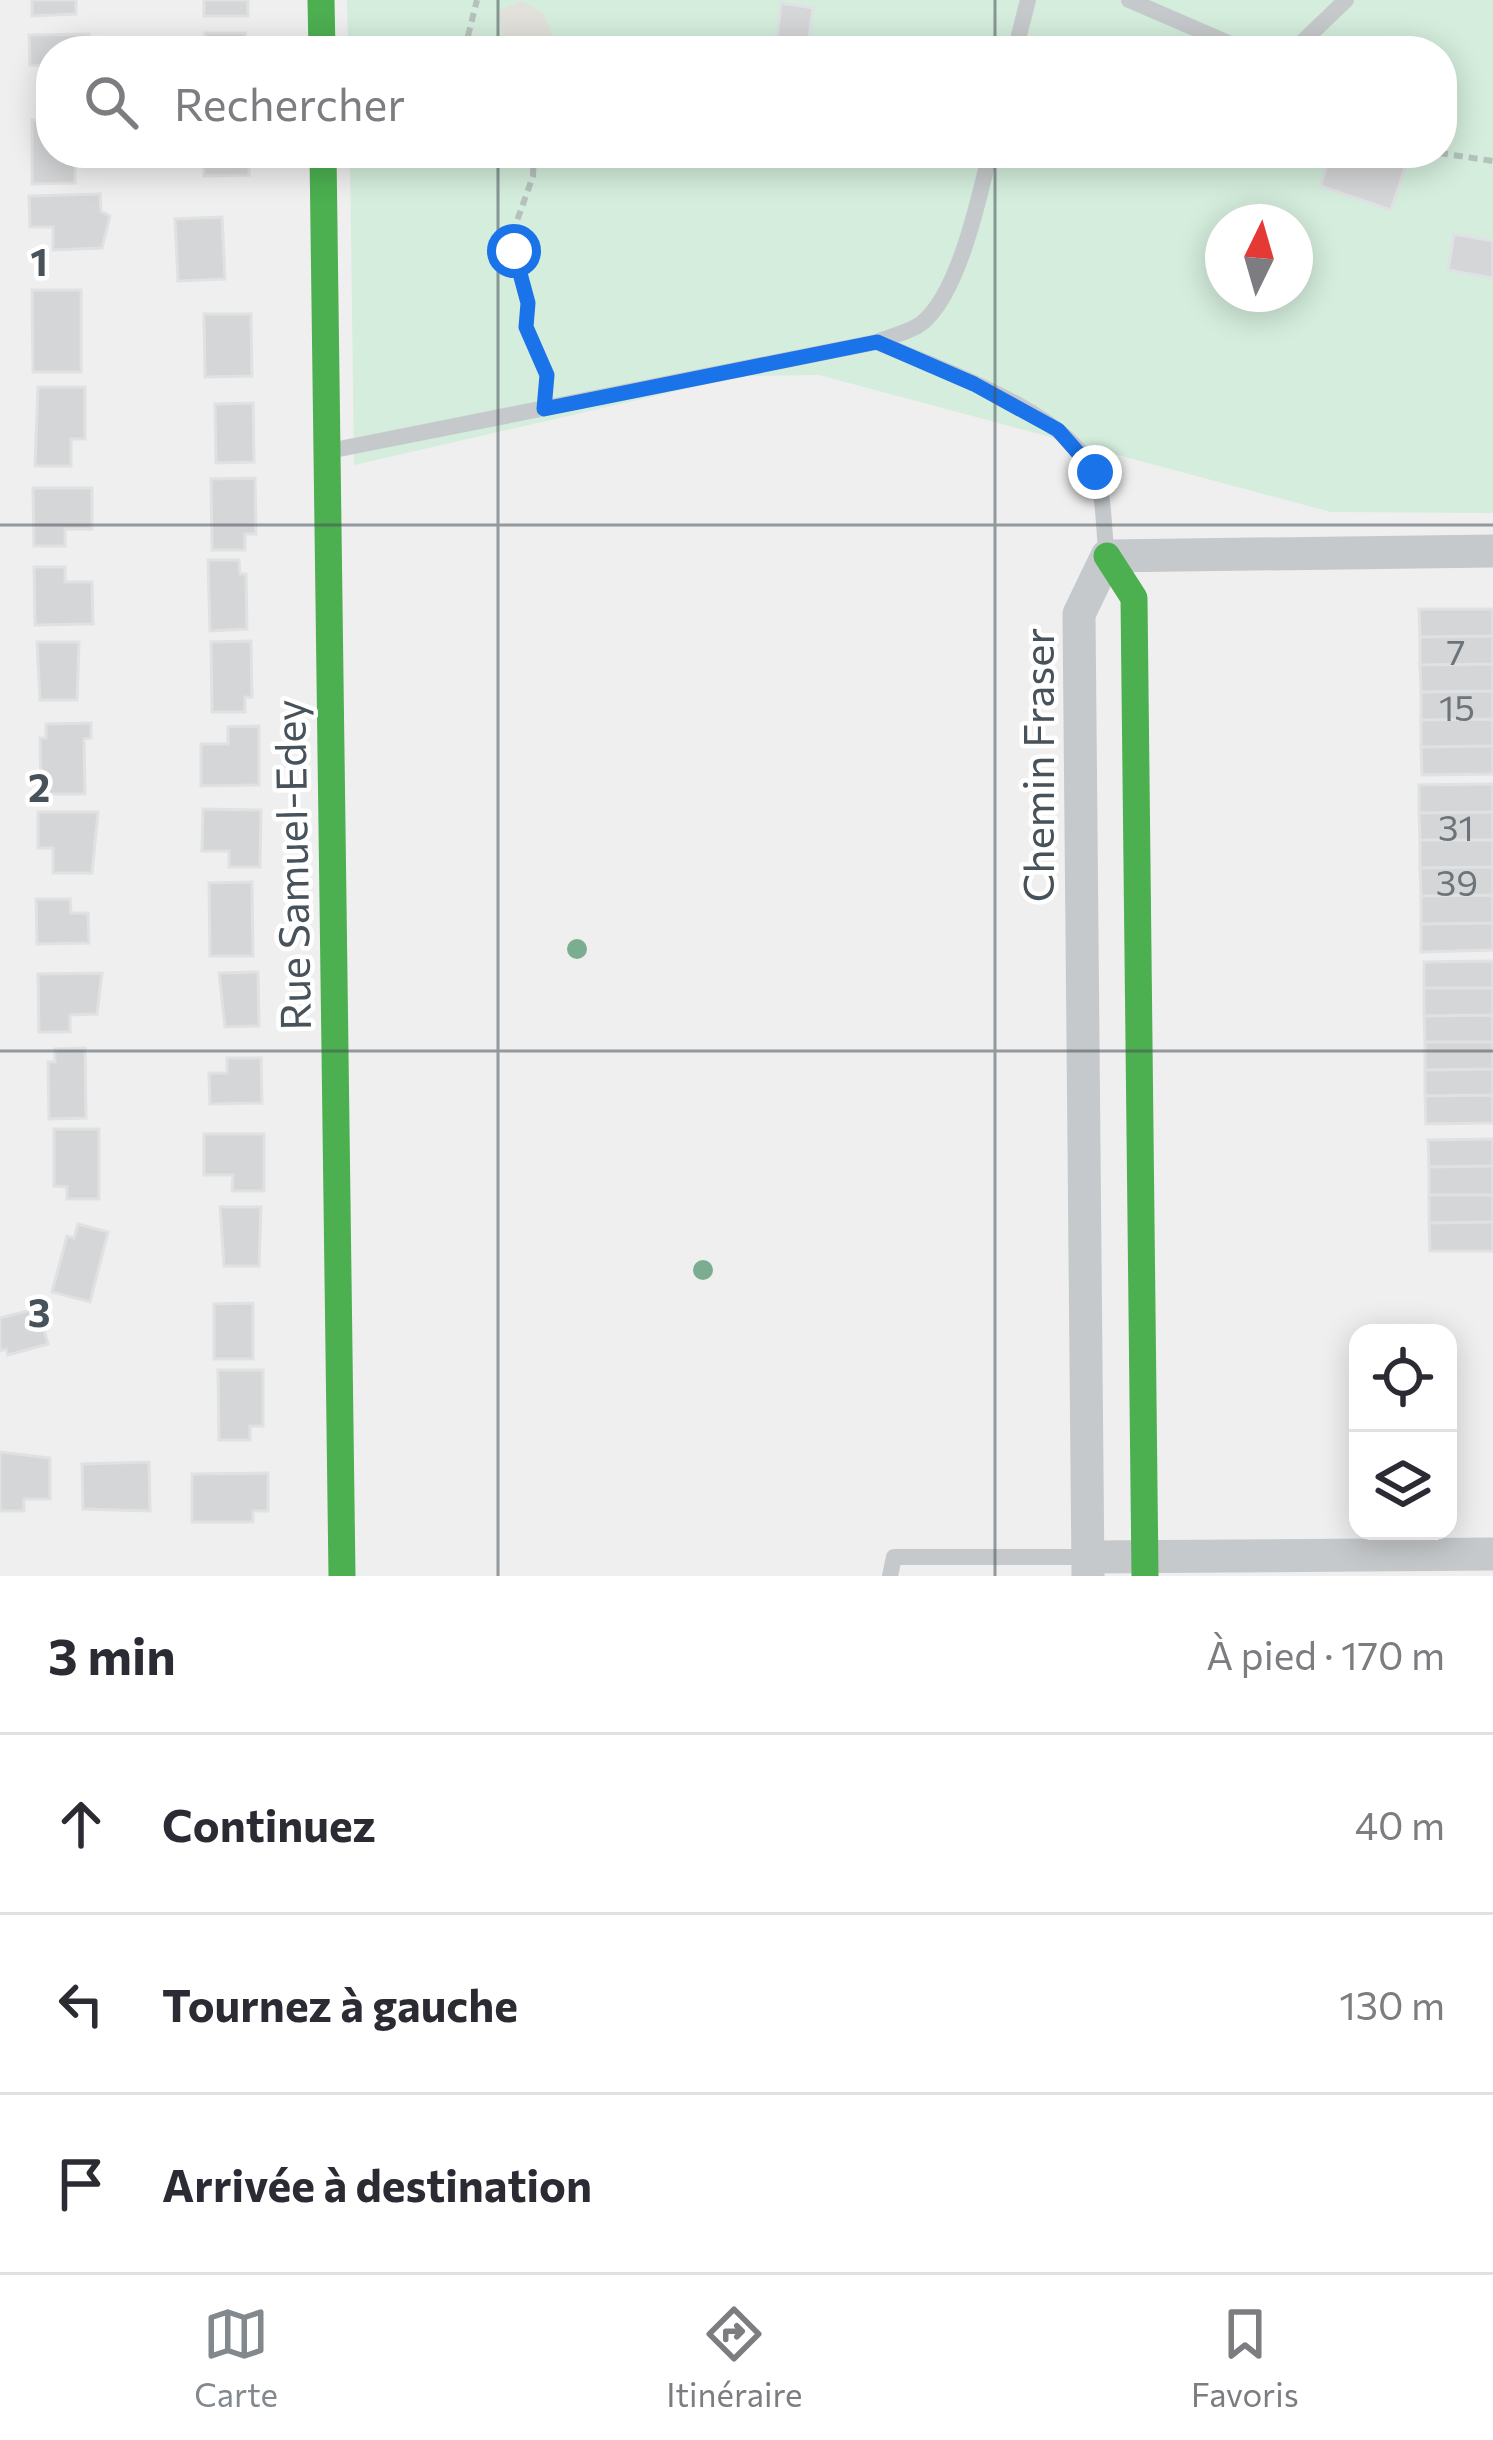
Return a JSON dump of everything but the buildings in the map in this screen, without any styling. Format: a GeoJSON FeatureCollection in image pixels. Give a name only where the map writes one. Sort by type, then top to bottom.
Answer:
{"type":"FeatureCollection","features":[{"type":"Feature","properties":{"kind":"street"},"geometry":{"type":"LineString","coordinates":[[321,0],[322,36]]}},
{"type":"Feature","properties":{"kind":"street","name":"Rue Samuel-Edey"},"geometry":{"type":"LineString","coordinates":[[323,168],[342,1576]]}},
{"type":"Feature","properties":{"kind":"street"},"geometry":{"type":"LineString","coordinates":[[1107,556],[1493,551]]}},
{"type":"Feature","properties":{"kind":"street"},"geometry":{"type":"LineString","coordinates":[[1107,556],[1134,598],[1147,1361],[1145,1566]]}},
{"type":"Feature","properties":{"kind":"street","name":"Chemin Fraser"},"geometry":{"type":"LineString","coordinates":[[1088,1566],[1078,614],[1107,556]]}},
{"type":"Feature","properties":{"kind":"street"},"geometry":{"type":"LineString","coordinates":[[1088,1566],[1338,1566],[1493,1554]]}},
{"type":"Feature","properties":{"kind":"lane"},"geometry":{"type":"LineString","coordinates":[[1019,36],[1028,0]]}},
{"type":"Feature","properties":{"kind":"lane"},"geometry":{"type":"LineString","coordinates":[[1129,0],[1212,36]]}},
{"type":"Feature","properties":{"kind":"lane"},"geometry":{"type":"LineString","coordinates":[[1309,36],[1346,0]]}},
{"type":"Feature","properties":{"kind":"lane"},"geometry":{"type":"LineString","coordinates":[[327,452],[877,342],[922,323],[946,287],[973,223],[986,168]]}},
{"type":"Feature","properties":{"kind":"lane"},"geometry":{"type":"LineString","coordinates":[[877,342],[974,384],[1058,430],[1095,472],[1107,556]]}},
{"type":"Feature","properties":{"kind":"lane"},"geometry":{"type":"LineString","coordinates":[[890,1576],[894,1557],[1088,1566]]}},
{"type":"Feature","properties":{"kind":"path"},"geometry":{"type":"LineString","coordinates":[[468,36],[477,0]]}},
{"type":"Feature","properties":{"kind":"path"},"geometry":{"type":"LineString","coordinates":[[1457,156],[1493,161]]}},
{"type":"Feature","properties":{"kind":"path"},"geometry":{"type":"LineString","coordinates":[[534,168],[513,232],[528,303],[526,327],[547,375],[544,409]]}},
{"type":"Feature","properties":{"kind":"green space"},"geometry":{"type":"Polygon","coordinates":[[[347,0],[1493,0],[1493,513],[1331,512],[819,375],[742,376],[354,465],[350,168],[1457,168],[1457,36],[348,36],[347,0]]]}},
{"type":"Feature","properties":{"kind":"sand"},"geometry":{"type":"Polygon","coordinates":[[[521,1],[543,13],[552,36],[503,36],[499,11],[521,1]]]}},
{"type":"Feature","properties":{"kind":"traffic: fast"},"geometry":{"type":"LineString","coordinates":[[321,0],[322,36]]}},
{"type":"Feature","properties":{"kind":"traffic: fast"},"geometry":{"type":"LineString","coordinates":[[323,168],[342,1576]]}},
{"type":"Feature","properties":{"kind":"traffic: fast"},"geometry":{"type":"LineString","coordinates":[[1107,556],[1134,598],[1145,1576]]}},
{"type":"Feature","properties":{"kind":"route"},"geometry":{"type":"LineString","coordinates":[[514,251],[524,277],[526,327],[547,375],[544,409],[877,342],[974,384],[1058,430],[1095,472]]}}]}
